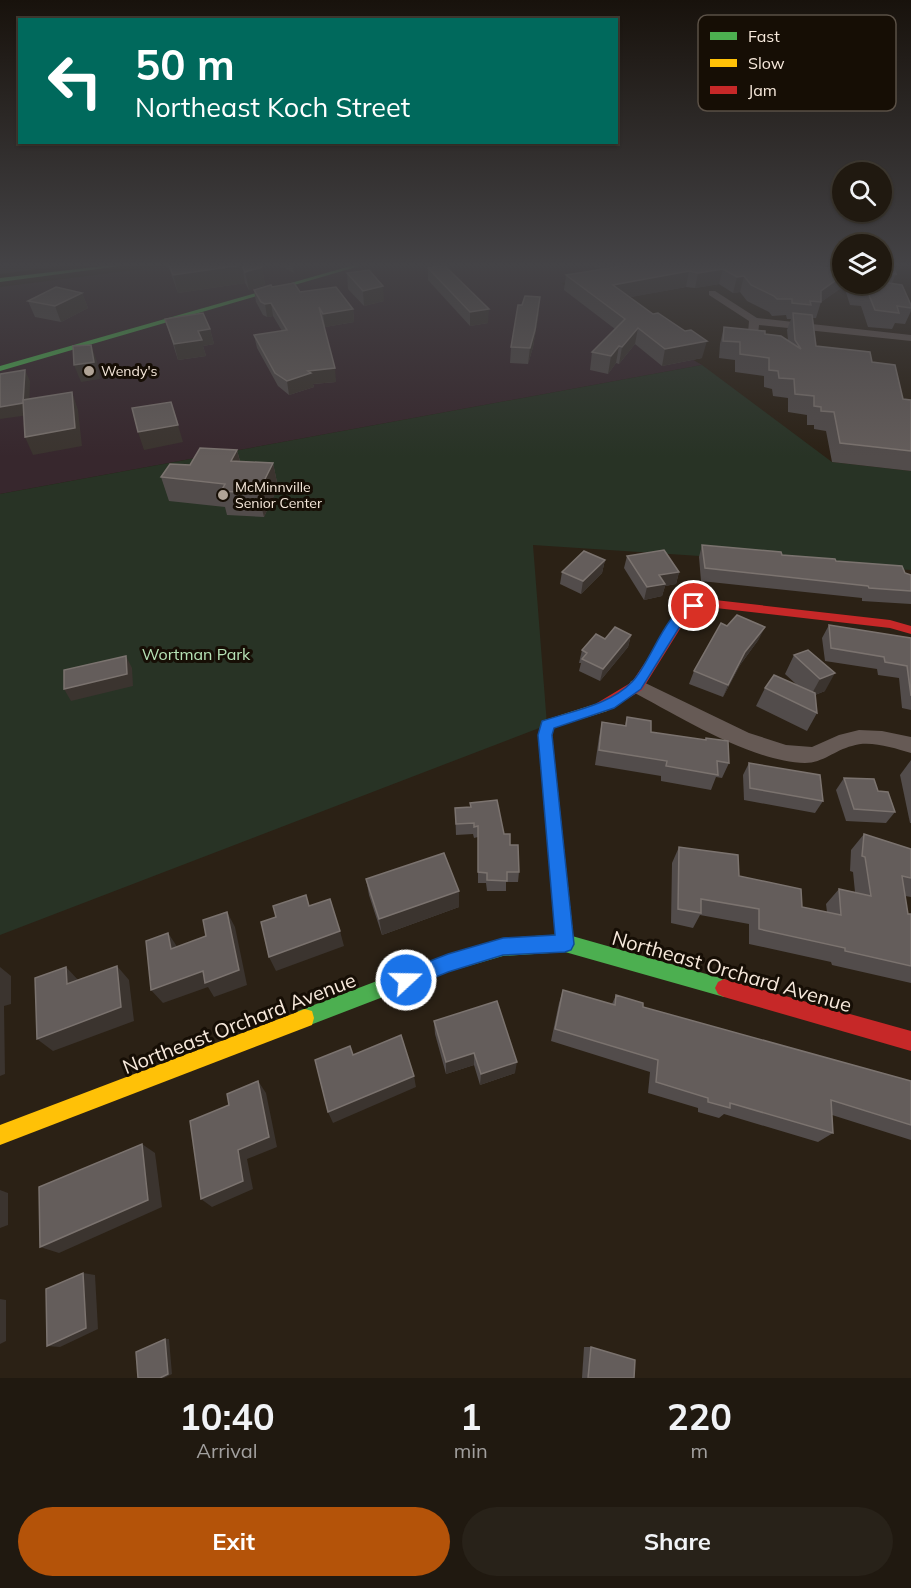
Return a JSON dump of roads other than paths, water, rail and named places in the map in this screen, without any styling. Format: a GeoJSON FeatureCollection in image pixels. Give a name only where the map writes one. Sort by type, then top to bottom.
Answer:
{"type":"FeatureCollection","features":[{"type":"Feature","properties":{"kind":"main road"},"geometry":{"type":"LineString","coordinates":[[0,369],[137,329]]}},
{"type":"Feature","properties":{"kind":"main road"},"geometry":{"type":"LineString","coordinates":[[565,944],[545,735],[548,725],[609,705],[637,686],[681,615],[694,606],[706,603],[890,624],[911,630]]}},
{"type":"Feature","properties":{"kind":"main road","name":"Northeast Orchard Avenue"},"geometry":{"type":"LineString","coordinates":[[0,1135],[448,963],[503,946],[565,944],[911,1041]]}},
{"type":"Feature","properties":{"kind":"street"},"geometry":{"type":"LineString","coordinates":[[752,344],[753,329]]}},
{"type":"Feature","properties":{"kind":"street"},"geometry":{"type":"LineString","coordinates":[[831,329],[911,338]]}},
{"type":"Feature","properties":{"kind":"street"},"geometry":{"type":"LineString","coordinates":[[637,686],[750,742],[782,752],[814,755],[853,738],[869,737],[911,745]]}},
{"type":"Feature","properties":{"kind":"place","name":"Wendy's"},"geometry":{"type":"Point","coordinates":[89,371]}},
{"type":"Feature","properties":{"kind":"place","name":"McMinnville Senior Center"},"geometry":{"type":"Point","coordinates":[223,495]}},
{"type":"Feature","properties":{"kind":"park label","name":"Wortman Park"},"geometry":{"type":"Point","coordinates":[196,654]}}]}
